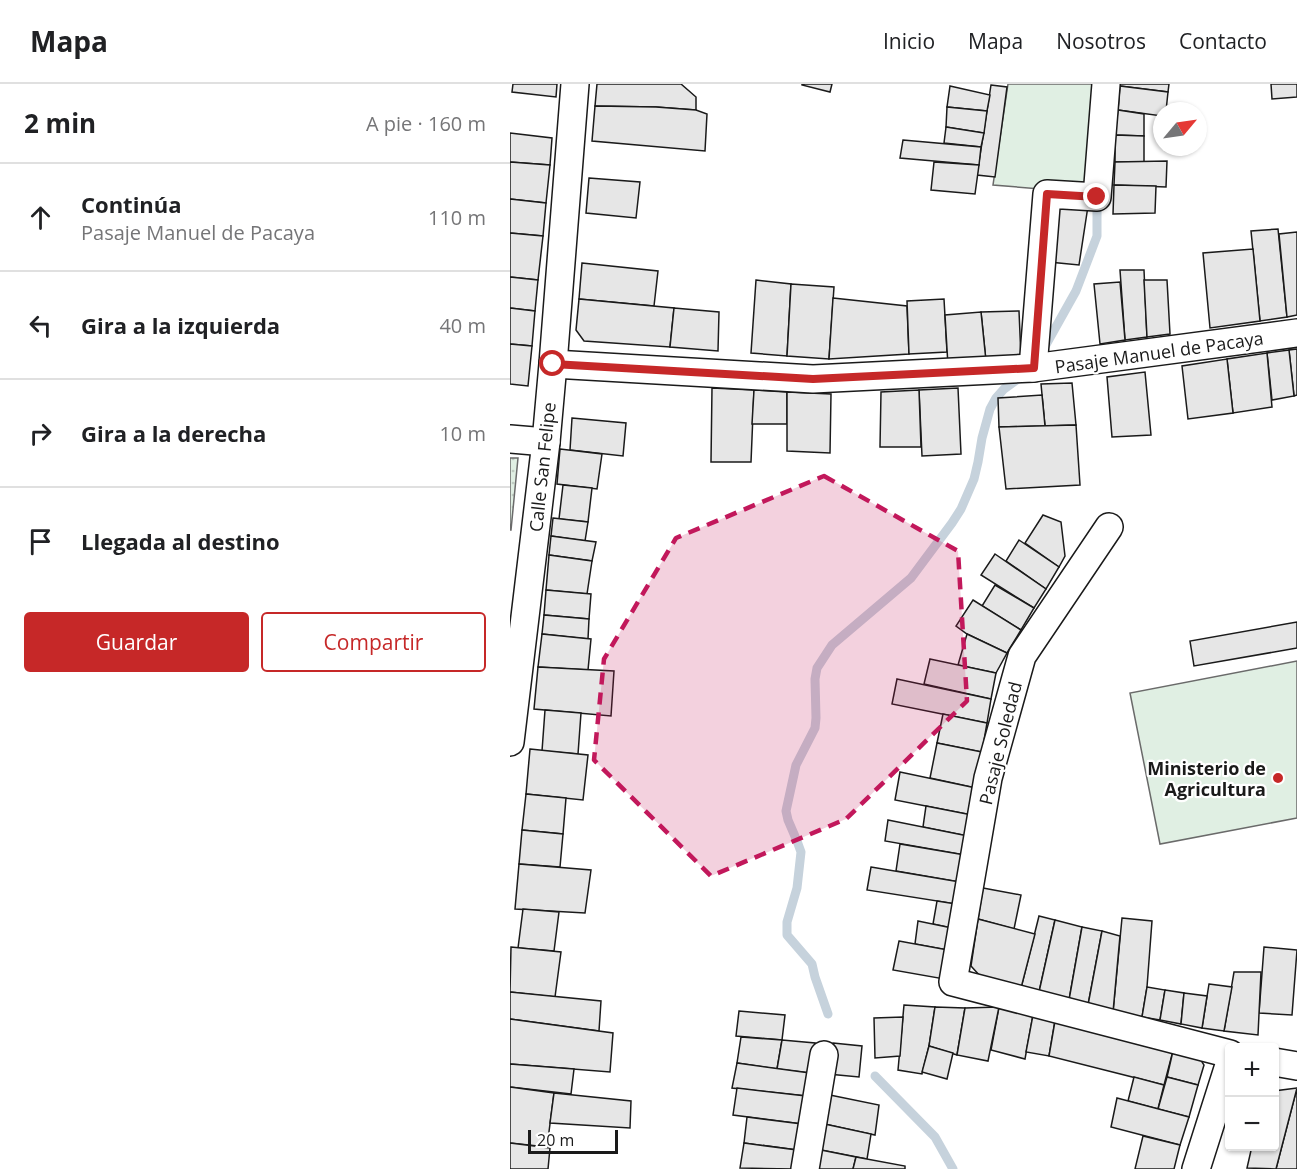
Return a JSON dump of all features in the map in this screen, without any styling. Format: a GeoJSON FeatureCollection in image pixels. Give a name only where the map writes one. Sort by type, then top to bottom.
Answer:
{"type":"FeatureCollection","features":[{"type":"Feature","properties":{"kind":"street","name":"Calle San Felipe"},"geometry":{"type":"LineString","coordinates":[[510,742],[546,442],[574,84]]}},
{"type":"Feature","properties":{"kind":"street"},"geometry":{"type":"LineString","coordinates":[[1034,368],[1047,194],[1097,197],[1106,84]]}},
{"type":"Feature","properties":{"kind":"street","name":"Pasaje Manuel de Pacaya"},"geometry":{"type":"LineString","coordinates":[[553,364],[813,379],[1034,368],[1297,333]]}},
{"type":"Feature","properties":{"kind":"street"},"geometry":{"type":"LineString","coordinates":[[510,439],[546,442]]}},
{"type":"Feature","properties":{"kind":"street","name":"Pasaje Soledad"},"geometry":{"type":"LineString","coordinates":[[1109,527],[1022,656],[988,778],[953,982],[1225,1053]]}},
{"type":"Feature","properties":{"kind":"street"},"geometry":{"type":"LineString","coordinates":[[805,1169],[824,1055]]}},
{"type":"Feature","properties":{"kind":"street"},"geometry":{"type":"LineString","coordinates":[[1279,1063],[1297,1066]]}},
{"type":"Feature","properties":{"kind":"street"},"geometry":{"type":"LineString","coordinates":[[1196,1169],[1225,1078]]}},
{"type":"Feature","properties":{"kind":"highlighted area"},"geometry":{"type":"Polygon","coordinates":[[[824,476],[958,551],[967,701],[846,819],[711,876],[594,760],[604,659],[676,538],[824,476]]]}},
{"type":"Feature","properties":{"kind":"green space"},"geometry":{"type":"Polygon","coordinates":[[[1008,84],[1100,84],[1089,193],[993,185],[1008,84]]]}},
{"type":"Feature","properties":{"kind":"green space"},"geometry":{"type":"Polygon","coordinates":[[[510,458],[518,458],[511,530],[510,530],[510,458]]]}},
{"type":"Feature","properties":{"kind":"green space"},"geometry":{"type":"Polygon","coordinates":[[[1297,661],[1297,818],[1160,844],[1130,693],[1297,661]]]}},
{"type":"Feature","properties":{"kind":"building"},"geometry":{"type":"Polygon","coordinates":[[[513,84],[557,84],[556,97],[512,92],[513,84]]]}},
{"type":"Feature","properties":{"kind":"building"},"geometry":{"type":"Polygon","coordinates":[[[597,84],[681,84],[696,97],[696,110],[595,106],[597,84]]]}},
{"type":"Feature","properties":{"kind":"building"},"geometry":{"type":"Polygon","coordinates":[[[802,84],[832,84],[830,92],[802,84]]]}},
{"type":"Feature","properties":{"kind":"building"},"geometry":{"type":"Polygon","coordinates":[[[1120,84],[1169,84],[1168,92],[1120,86],[1120,84]]]}},
{"type":"Feature","properties":{"kind":"building"},"geometry":{"type":"Polygon","coordinates":[[[1271,84],[1297,84],[1297,97],[1272,99],[1271,84]]]}},
{"type":"Feature","properties":{"kind":"building"},"geometry":{"type":"Polygon","coordinates":[[[991,85],[1007,87],[995,177],[977,175],[991,85]]]}},
{"type":"Feature","properties":{"kind":"building"},"geometry":{"type":"Polygon","coordinates":[[[950,86],[990,95],[987,111],[947,107],[950,86]]]}},
{"type":"Feature","properties":{"kind":"building"},"geometry":{"type":"Polygon","coordinates":[[[1120,86],[1168,92],[1167,102],[1153,102],[1153,115],[1118,110],[1120,86]]]}},
{"type":"Feature","properties":{"kind":"building"},"geometry":{"type":"Polygon","coordinates":[[[595,106],[656,107],[696,110],[707,114],[705,151],[592,141],[595,106]]]}},
{"type":"Feature","properties":{"kind":"building"},"geometry":{"type":"Polygon","coordinates":[[[947,107],[987,111],[984,133],[946,127],[947,107]]]}},
{"type":"Feature","properties":{"kind":"building"},"geometry":{"type":"Polygon","coordinates":[[[1118,110],[1144,114],[1144,136],[1115,135],[1118,110]]]}},
{"type":"Feature","properties":{"kind":"building"},"geometry":{"type":"Polygon","coordinates":[[[946,127],[984,133],[981,147],[944,143],[946,127]]]}},
{"type":"Feature","properties":{"kind":"building"},"geometry":{"type":"Polygon","coordinates":[[[510,133],[552,138],[550,165],[510,162],[510,133]]]}},
{"type":"Feature","properties":{"kind":"building"},"geometry":{"type":"Polygon","coordinates":[[[1115,135],[1144,136],[1144,162],[1115,162],[1115,135]]]}},
{"type":"Feature","properties":{"kind":"building"},"geometry":{"type":"Polygon","coordinates":[[[903,140],[981,147],[979,165],[900,158],[903,140]]]}},
{"type":"Feature","properties":{"kind":"building"},"geometry":{"type":"Polygon","coordinates":[[[1167,161],[1166,187],[1114,185],[1115,162],[1167,161]]]}},
{"type":"Feature","properties":{"kind":"building"},"geometry":{"type":"Polygon","coordinates":[[[510,162],[550,165],[546,203],[510,199],[510,162]]]}},
{"type":"Feature","properties":{"kind":"building"},"geometry":{"type":"Polygon","coordinates":[[[934,162],[979,165],[975,194],[931,190],[934,162]]]}},
{"type":"Feature","properties":{"kind":"building"},"geometry":{"type":"Polygon","coordinates":[[[589,178],[640,182],[636,218],[586,213],[589,178]]]}},
{"type":"Feature","properties":{"kind":"building"},"geometry":{"type":"Polygon","coordinates":[[[1114,185],[1156,186],[1155,213],[1113,214],[1114,185]]]}},
{"type":"Feature","properties":{"kind":"building"},"geometry":{"type":"Polygon","coordinates":[[[510,199],[546,203],[543,236],[510,233],[510,199]]]}},
{"type":"Feature","properties":{"kind":"building"},"geometry":{"type":"Polygon","coordinates":[[[1056,205],[1088,206],[1079,265],[1049,262],[1056,205]]]}},
{"type":"Feature","properties":{"kind":"building"},"geometry":{"type":"Polygon","coordinates":[[[1278,229],[1287,317],[1260,321],[1251,231],[1278,229]]]}},
{"type":"Feature","properties":{"kind":"building"},"geometry":{"type":"Polygon","coordinates":[[[1297,232],[1297,315],[1287,317],[1279,234],[1297,232]]]}},
{"type":"Feature","properties":{"kind":"building"},"geometry":{"type":"Polygon","coordinates":[[[510,233],[543,236],[538,280],[510,277],[510,233]]]}},
{"type":"Feature","properties":{"kind":"building"},"geometry":{"type":"Polygon","coordinates":[[[1253,249],[1260,321],[1210,328],[1203,253],[1253,249]]]}},
{"type":"Feature","properties":{"kind":"building"},"geometry":{"type":"Polygon","coordinates":[[[582,263],[658,271],[654,306],[579,299],[582,263]]]}},
{"type":"Feature","properties":{"kind":"building"},"geometry":{"type":"Polygon","coordinates":[[[1120,270],[1144,270],[1147,337],[1125,340],[1120,270]]]}},
{"type":"Feature","properties":{"kind":"building"},"geometry":{"type":"Polygon","coordinates":[[[510,277],[538,280],[535,311],[510,308],[510,277]]]}},
{"type":"Feature","properties":{"kind":"building"},"geometry":{"type":"Polygon","coordinates":[[[756,280],[791,284],[787,356],[751,353],[756,280]]]}},
{"type":"Feature","properties":{"kind":"building"},"geometry":{"type":"Polygon","coordinates":[[[1144,280],[1167,280],[1170,334],[1147,337],[1144,280]]]}},
{"type":"Feature","properties":{"kind":"building"},"geometry":{"type":"Polygon","coordinates":[[[1120,282],[1125,340],[1100,344],[1094,284],[1120,282]]]}},
{"type":"Feature","properties":{"kind":"building"},"geometry":{"type":"Polygon","coordinates":[[[791,284],[834,287],[829,359],[787,356],[791,284]]]}},
{"type":"Feature","properties":{"kind":"building"},"geometry":{"type":"Polygon","coordinates":[[[833,298],[907,306],[909,354],[829,359],[833,298]]]}},
{"type":"Feature","properties":{"kind":"building"},"geometry":{"type":"Polygon","coordinates":[[[579,299],[674,308],[670,347],[584,341],[576,330],[579,299]]]}},
{"type":"Feature","properties":{"kind":"building"},"geometry":{"type":"Polygon","coordinates":[[[944,299],[947,352],[909,354],[907,301],[944,299]]]}},
{"type":"Feature","properties":{"kind":"building"},"geometry":{"type":"Polygon","coordinates":[[[510,308],[535,311],[532,346],[510,344],[510,308]]]}},
{"type":"Feature","properties":{"kind":"building"},"geometry":{"type":"Polygon","coordinates":[[[674,308],[719,312],[718,351],[670,347],[674,308]]]}},
{"type":"Feature","properties":{"kind":"building"},"geometry":{"type":"Polygon","coordinates":[[[1019,311],[1021,358],[986,361],[981,312],[1019,311]]]}},
{"type":"Feature","properties":{"kind":"building"},"geometry":{"type":"Polygon","coordinates":[[[981,312],[986,361],[948,366],[945,315],[981,312]]]}},
{"type":"Feature","properties":{"kind":"building"},"geometry":{"type":"Polygon","coordinates":[[[510,344],[532,346],[528,386],[510,384],[510,344]]]}},
{"type":"Feature","properties":{"kind":"building"},"geometry":{"type":"Polygon","coordinates":[[[1297,349],[1297,395],[1294,396],[1289,350],[1297,349]]]}},
{"type":"Feature","properties":{"kind":"building"},"geometry":{"type":"Polygon","coordinates":[[[1289,350],[1294,396],[1272,400],[1267,353],[1289,350]]]}},
{"type":"Feature","properties":{"kind":"building"},"geometry":{"type":"Polygon","coordinates":[[[1267,353],[1272,407],[1233,413],[1227,359],[1267,353]]]}},
{"type":"Feature","properties":{"kind":"building"},"geometry":{"type":"Polygon","coordinates":[[[1227,359],[1233,413],[1188,419],[1182,366],[1227,359]]]}},
{"type":"Feature","properties":{"kind":"building"},"geometry":{"type":"Polygon","coordinates":[[[1145,372],[1151,435],[1112,437],[1107,377],[1145,372]]]}},
{"type":"Feature","properties":{"kind":"building"},"geometry":{"type":"Polygon","coordinates":[[[1072,383],[1076,425],[1045,426],[1041,384],[1072,383]]]}},
{"type":"Feature","properties":{"kind":"building"},"geometry":{"type":"Polygon","coordinates":[[[712,388],[754,390],[751,462],[711,462],[712,388]]]}},
{"type":"Feature","properties":{"kind":"building"},"geometry":{"type":"Polygon","coordinates":[[[958,388],[961,454],[922,456],[919,390],[958,388]]]}},
{"type":"Feature","properties":{"kind":"building"},"geometry":{"type":"Polygon","coordinates":[[[754,390],[787,392],[787,424],[752,424],[754,390]]]}},
{"type":"Feature","properties":{"kind":"building"},"geometry":{"type":"Polygon","coordinates":[[[919,390],[921,447],[880,447],[881,392],[919,390]]]}},
{"type":"Feature","properties":{"kind":"building"},"geometry":{"type":"Polygon","coordinates":[[[787,392],[831,394],[830,453],[787,451],[787,392]]]}},
{"type":"Feature","properties":{"kind":"building"},"geometry":{"type":"Polygon","coordinates":[[[1042,395],[1045,426],[999,427],[998,398],[1042,395]]]}},
{"type":"Feature","properties":{"kind":"building"},"geometry":{"type":"Polygon","coordinates":[[[572,418],[626,423],[623,456],[570,450],[572,418]]]}},
{"type":"Feature","properties":{"kind":"building"},"geometry":{"type":"Polygon","coordinates":[[[1076,425],[1080,485],[1006,489],[999,427],[1076,425]]]}},
{"type":"Feature","properties":{"kind":"building"},"geometry":{"type":"Polygon","coordinates":[[[560,449],[602,454],[597,489],[557,484],[560,449]]]}},
{"type":"Feature","properties":{"kind":"building"},"geometry":{"type":"Polygon","coordinates":[[[563,485],[592,488],[588,522],[559,519],[563,485]]]}},
{"type":"Feature","properties":{"kind":"building"},"geometry":{"type":"Polygon","coordinates":[[[1043,515],[1061,522],[1065,556],[1059,567],[1025,543],[1043,515]]]}},
{"type":"Feature","properties":{"kind":"building"},"geometry":{"type":"Polygon","coordinates":[[[553,518],[588,522],[585,541],[551,536],[553,518]]]}},
{"type":"Feature","properties":{"kind":"building"},"geometry":{"type":"Polygon","coordinates":[[[551,536],[596,542],[592,561],[549,555],[551,536]]]}},
{"type":"Feature","properties":{"kind":"building"},"geometry":{"type":"Polygon","coordinates":[[[1019,540],[1059,567],[1046,589],[1006,561],[1019,540]]]}},
{"type":"Feature","properties":{"kind":"building"},"geometry":{"type":"Polygon","coordinates":[[[995,554],[1046,589],[1034,608],[981,575],[995,554]]]}},
{"type":"Feature","properties":{"kind":"building"},"geometry":{"type":"Polygon","coordinates":[[[549,555],[592,561],[587,594],[546,590],[549,555]]]}},
{"type":"Feature","properties":{"kind":"building"},"geometry":{"type":"Polygon","coordinates":[[[995,585],[1034,608],[1021,630],[982,606],[995,585]]]}},
{"type":"Feature","properties":{"kind":"building"},"geometry":{"type":"Polygon","coordinates":[[[546,590],[591,594],[589,619],[544,615],[546,590]]]}},
{"type":"Feature","properties":{"kind":"building"},"geometry":{"type":"Polygon","coordinates":[[[973,600],[1021,630],[1007,653],[967,634],[956,626],[973,600]]]}},
{"type":"Feature","properties":{"kind":"building"},"geometry":{"type":"Polygon","coordinates":[[[544,615],[589,619],[588,639],[542,634],[544,615]]]}},
{"type":"Feature","properties":{"kind":"building"},"geometry":{"type":"Polygon","coordinates":[[[1297,622],[1297,648],[1194,666],[1190,641],[1297,622]]]}},
{"type":"Feature","properties":{"kind":"building"},"geometry":{"type":"Polygon","coordinates":[[[542,634],[591,639],[588,670],[538,667],[542,634]]]}},
{"type":"Feature","properties":{"kind":"building"},"geometry":{"type":"Polygon","coordinates":[[[967,634],[1007,653],[996,673],[958,665],[967,634]]]}},
{"type":"Feature","properties":{"kind":"building"},"geometry":{"type":"Polygon","coordinates":[[[930,659],[996,673],[991,699],[924,684],[930,659]]]}},
{"type":"Feature","properties":{"kind":"building"},"geometry":{"type":"Polygon","coordinates":[[[538,667],[614,671],[611,716],[534,709],[538,667]]]}},
{"type":"Feature","properties":{"kind":"building"},"geometry":{"type":"Polygon","coordinates":[[[897,679],[991,699],[987,723],[892,704],[897,679]]]}},
{"type":"Feature","properties":{"kind":"building"},"geometry":{"type":"Polygon","coordinates":[[[545,710],[581,713],[578,754],[542,751],[545,710]]]}},
{"type":"Feature","properties":{"kind":"building"},"geometry":{"type":"Polygon","coordinates":[[[943,714],[987,723],[982,752],[937,743],[943,714]]]}},
{"type":"Feature","properties":{"kind":"building"},"geometry":{"type":"Polygon","coordinates":[[[937,743],[982,752],[976,788],[930,778],[937,743]]]}},
{"type":"Feature","properties":{"kind":"building"},"geometry":{"type":"Polygon","coordinates":[[[530,749],[588,755],[583,800],[526,794],[530,749]]]}},
{"type":"Feature","properties":{"kind":"building"},"geometry":{"type":"Polygon","coordinates":[[[900,772],[976,788],[972,815],[895,800],[900,772]]]}},
{"type":"Feature","properties":{"kind":"building"},"geometry":{"type":"Polygon","coordinates":[[[526,794],[566,798],[563,834],[522,830],[526,794]]]}},
{"type":"Feature","properties":{"kind":"building"},"geometry":{"type":"Polygon","coordinates":[[[926,806],[972,815],[968,836],[923,827],[926,806]]]}},
{"type":"Feature","properties":{"kind":"building"},"geometry":{"type":"Polygon","coordinates":[[[888,820],[968,836],[965,855],[885,841],[888,820]]]}},
{"type":"Feature","properties":{"kind":"building"},"geometry":{"type":"Polygon","coordinates":[[[522,830],[563,834],[560,867],[519,864],[522,830]]]}},
{"type":"Feature","properties":{"kind":"building"},"geometry":{"type":"Polygon","coordinates":[[[900,844],[965,855],[960,882],[896,871],[900,844]]]}},
{"type":"Feature","properties":{"kind":"building"},"geometry":{"type":"Polygon","coordinates":[[[519,864],[591,870],[585,913],[515,909],[519,864]]]}},
{"type":"Feature","properties":{"kind":"building"},"geometry":{"type":"Polygon","coordinates":[[[871,867],[960,882],[956,904],[867,890],[871,867]]]}},
{"type":"Feature","properties":{"kind":"building"},"geometry":{"type":"Polygon","coordinates":[[[983,888],[1021,895],[1014,929],[978,919],[983,888]]]}},
{"type":"Feature","properties":{"kind":"building"},"geometry":{"type":"Polygon","coordinates":[[[937,901],[956,904],[952,928],[933,924],[937,901]]]}},
{"type":"Feature","properties":{"kind":"building"},"geometry":{"type":"Polygon","coordinates":[[[523,909],[559,912],[554,951],[518,948],[523,909]]]}},
{"type":"Feature","properties":{"kind":"building"},"geometry":{"type":"Polygon","coordinates":[[[1039,916],[1055,920],[1039,992],[1021,988],[1039,916]]]}},
{"type":"Feature","properties":{"kind":"building"},"geometry":{"type":"Polygon","coordinates":[[[1122,918],[1152,921],[1147,987],[1142,1017],[1113,1012],[1122,918]]]}},
{"type":"Feature","properties":{"kind":"building"},"geometry":{"type":"Polygon","coordinates":[[[978,919],[1035,934],[1021,988],[981,977],[971,966],[978,919]]]}},
{"type":"Feature","properties":{"kind":"building"},"geometry":{"type":"Polygon","coordinates":[[[1055,920],[1082,927],[1069,1000],[1039,992],[1055,920]]]}},
{"type":"Feature","properties":{"kind":"building"},"geometry":{"type":"Polygon","coordinates":[[[918,921],[952,928],[948,950],[915,944],[918,921]]]}},
{"type":"Feature","properties":{"kind":"building"},"geometry":{"type":"Polygon","coordinates":[[[1082,927],[1102,931],[1088,1005],[1069,1000],[1082,927]]]}},
{"type":"Feature","properties":{"kind":"building"},"geometry":{"type":"Polygon","coordinates":[[[1102,931],[1120,936],[1113,1012],[1088,1005],[1102,931]]]}},
{"type":"Feature","properties":{"kind":"building"},"geometry":{"type":"Polygon","coordinates":[[[899,941],[948,950],[944,979],[893,970],[899,941]]]}},
{"type":"Feature","properties":{"kind":"building"},"geometry":{"type":"Polygon","coordinates":[[[511,947],[561,952],[555,997],[510,992],[511,947]]]}},
{"type":"Feature","properties":{"kind":"building"},"geometry":{"type":"Polygon","coordinates":[[[1264,947],[1297,950],[1292,1015],[1259,1013],[1264,947]]]}},
{"type":"Feature","properties":{"kind":"building"},"geometry":{"type":"Polygon","coordinates":[[[1234,972],[1261,972],[1258,1035],[1224,1031],[1234,972]]]}},
{"type":"Feature","properties":{"kind":"building"},"geometry":{"type":"Polygon","coordinates":[[[1209,984],[1232,987],[1224,1031],[1202,1028],[1209,984]]]}},
{"type":"Feature","properties":{"kind":"building"},"geometry":{"type":"Polygon","coordinates":[[[1147,987],[1165,990],[1160,1020],[1142,1017],[1147,987]]]}},
{"type":"Feature","properties":{"kind":"building"},"geometry":{"type":"Polygon","coordinates":[[[1165,990],[1184,993],[1181,1024],[1160,1020],[1165,990]]]}},
{"type":"Feature","properties":{"kind":"building"},"geometry":{"type":"Polygon","coordinates":[[[510,992],[601,1001],[599,1031],[510,1019],[510,992]]]}},
{"type":"Feature","properties":{"kind":"building"},"geometry":{"type":"Polygon","coordinates":[[[1184,993],[1207,996],[1202,1028],[1181,1024],[1184,993]]]}},
{"type":"Feature","properties":{"kind":"building"},"geometry":{"type":"Polygon","coordinates":[[[904,1005],[935,1007],[922,1074],[898,1070],[904,1005]]]}},
{"type":"Feature","properties":{"kind":"building"},"geometry":{"type":"Polygon","coordinates":[[[935,1007],[965,1008],[957,1055],[929,1046],[935,1007]]]}},
{"type":"Feature","properties":{"kind":"building"},"geometry":{"type":"Polygon","coordinates":[[[999,1007],[1033,1015],[1025,1059],[991,1050],[999,1007]]]}},
{"type":"Feature","properties":{"kind":"building"},"geometry":{"type":"Polygon","coordinates":[[[999,1007],[988,1061],[957,1055],[965,1008],[999,1007]]]}},
{"type":"Feature","properties":{"kind":"building"},"geometry":{"type":"Polygon","coordinates":[[[739,1011],[785,1015],[782,1040],[736,1036],[739,1011]]]}},
{"type":"Feature","properties":{"kind":"building"},"geometry":{"type":"Polygon","coordinates":[[[1033,1015],[1055,1021],[1049,1056],[1026,1052],[1033,1015]]]}},
{"type":"Feature","properties":{"kind":"building"},"geometry":{"type":"Polygon","coordinates":[[[903,1017],[900,1056],[875,1058],[874,1018],[903,1017]]]}},
{"type":"Feature","properties":{"kind":"building"},"geometry":{"type":"Polygon","coordinates":[[[510,1019],[613,1033],[610,1072],[510,1064],[510,1019]]]}},
{"type":"Feature","properties":{"kind":"building"},"geometry":{"type":"Polygon","coordinates":[[[1055,1021],[1173,1051],[1164,1085],[1049,1056],[1055,1021]]]}},
{"type":"Feature","properties":{"kind":"building"},"geometry":{"type":"Polygon","coordinates":[[[741,1037],[782,1040],[777,1069],[737,1063],[741,1037]]]}},
{"type":"Feature","properties":{"kind":"building"},"geometry":{"type":"Polygon","coordinates":[[[782,1040],[815,1043],[810,1073],[777,1069],[782,1040]]]}},
{"type":"Feature","properties":{"kind":"building"},"geometry":{"type":"Polygon","coordinates":[[[833,1043],[862,1046],[859,1077],[828,1074],[833,1043]]]}},
{"type":"Feature","properties":{"kind":"building"},"geometry":{"type":"Polygon","coordinates":[[[929,1046],[953,1053],[947,1079],[922,1072],[929,1046]]]}},
{"type":"Feature","properties":{"kind":"building"},"geometry":{"type":"Polygon","coordinates":[[[1173,1051],[1199,1057],[1204,1065],[1198,1085],[1167,1077],[1173,1051]]]}},
{"type":"Feature","properties":{"kind":"building"},"geometry":{"type":"Polygon","coordinates":[[[737,1063],[810,1073],[806,1096],[732,1088],[737,1063]]]}},
{"type":"Feature","properties":{"kind":"building"},"geometry":{"type":"Polygon","coordinates":[[[510,1064],[574,1069],[571,1094],[510,1087],[510,1064]]]}},
{"type":"Feature","properties":{"kind":"building"},"geometry":{"type":"Polygon","coordinates":[[[1134,1077],[1164,1085],[1158,1109],[1128,1101],[1134,1077]]]}},
{"type":"Feature","properties":{"kind":"building"},"geometry":{"type":"Polygon","coordinates":[[[1167,1077],[1198,1085],[1189,1117],[1158,1109],[1167,1077]]]}},
{"type":"Feature","properties":{"kind":"building"},"geometry":{"type":"Polygon","coordinates":[[[510,1087],[554,1093],[547,1147],[510,1143],[510,1087]]]}},
{"type":"Feature","properties":{"kind":"building"},"geometry":{"type":"Polygon","coordinates":[[[737,1088],[806,1096],[802,1124],[733,1115],[737,1088]]]}},
{"type":"Feature","properties":{"kind":"building"},"geometry":{"type":"Polygon","coordinates":[[[1297,1088],[1297,1169],[1276,1169],[1297,1088]]]}},
{"type":"Feature","properties":{"kind":"building"},"geometry":{"type":"Polygon","coordinates":[[[1297,1088],[1276,1169],[1247,1168],[1251,1151],[1279,1151],[1279,1090],[1297,1088]]]}},
{"type":"Feature","properties":{"kind":"building"},"geometry":{"type":"Polygon","coordinates":[[[554,1093],[631,1101],[630,1128],[550,1123],[554,1093]]]}},
{"type":"Feature","properties":{"kind":"building"},"geometry":{"type":"Polygon","coordinates":[[[825,1094],[879,1105],[875,1135],[820,1123],[825,1094]]]}},
{"type":"Feature","properties":{"kind":"building"},"geometry":{"type":"Polygon","coordinates":[[[1117,1098],[1189,1117],[1180,1145],[1111,1127],[1117,1098]]]}},
{"type":"Feature","properties":{"kind":"building"},"geometry":{"type":"Polygon","coordinates":[[[747,1117],[802,1124],[797,1150],[744,1143],[747,1117]]]}},
{"type":"Feature","properties":{"kind":"building"},"geometry":{"type":"Polygon","coordinates":[[[820,1123],[871,1134],[867,1159],[816,1149],[820,1123]]]}},
{"type":"Feature","properties":{"kind":"building"},"geometry":{"type":"Polygon","coordinates":[[[1143,1136],[1180,1145],[1174,1169],[1135,1169],[1143,1136]]]}},
{"type":"Feature","properties":{"kind":"building"},"geometry":{"type":"Polygon","coordinates":[[[510,1143],[550,1148],[548,1169],[510,1169],[510,1143]]]}},
{"type":"Feature","properties":{"kind":"building"},"geometry":{"type":"Polygon","coordinates":[[[744,1143],[797,1150],[794,1169],[740,1168],[744,1143]]]}},
{"type":"Feature","properties":{"kind":"building"},"geometry":{"type":"Polygon","coordinates":[[[816,1149],[856,1157],[853,1169],[813,1169],[816,1149]]]}},
{"type":"Feature","properties":{"kind":"building"},"geometry":{"type":"Polygon","coordinates":[[[856,1157],[905,1166],[905,1169],[853,1169],[856,1157]]]}},
{"type":"Feature","properties":{"kind":"waterway"},"geometry":{"type":"LineString","coordinates":[[1043,350],[1076,291],[1097,236],[1097,199]]}},
{"type":"Feature","properties":{"kind":"waterway"},"geometry":{"type":"LineString","coordinates":[[828,1014],[812,964],[787,935],[787,922],[797,888],[801,852],[786,811],[796,765],[815,728],[817,668],[832,645],[911,578],[952,523],[974,479],[990,409],[1004,389],[1022,376]]}},
{"type":"Feature","properties":{"kind":"waterway"},"geometry":{"type":"LineString","coordinates":[[875,1076],[935,1137],[953,1169]]}},
{"type":"Feature","properties":{"kind":"place","name":"Ministerio de Agricultura"},"geometry":{"type":"Point","coordinates":[1278,778]}},
{"type":"Feature","properties":{"kind":"route"},"geometry":{"type":"LineString","coordinates":[[553,364],[813,379],[1034,368],[1047,194],[1097,197]]}}]}
